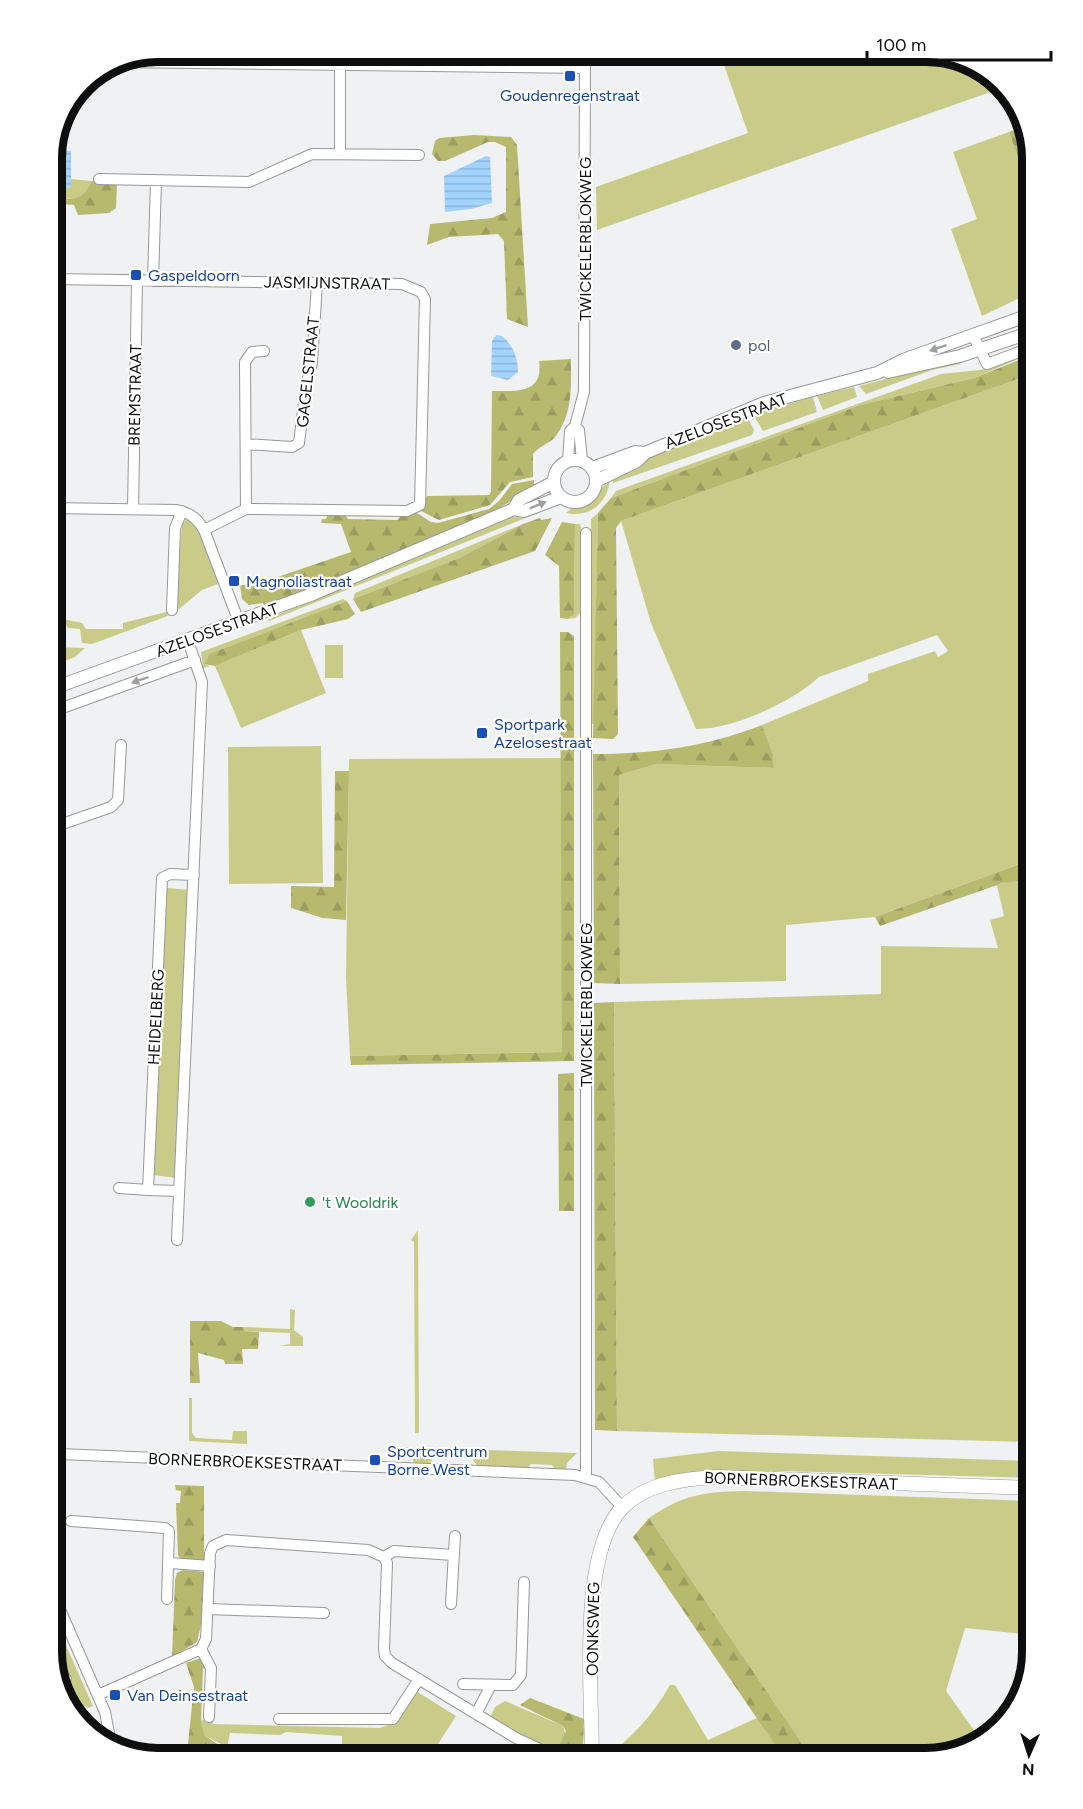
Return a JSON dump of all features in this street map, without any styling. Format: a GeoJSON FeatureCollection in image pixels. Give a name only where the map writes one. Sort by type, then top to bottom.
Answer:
{"type":"FeatureCollection","features":[{"type":"Feature","properties":{"kind":"main road","name":"BORNERBROEKSESTRAAT"},"geometry":{"type":"LineString","coordinates":[[623,1508],[654,1488],[674,1481],[716,1477],[1022,1488]]}},
{"type":"Feature","properties":{"kind":"main road","name":"OONKSWEG"},"geometry":{"type":"LineString","coordinates":[[592,1748],[593,1583],[603,1538],[623,1508]]}},
{"type":"Feature","properties":{"kind":"street"},"geometry":{"type":"LineString","coordinates":[[273,62],[585,68]]}},
{"type":"Feature","properties":{"kind":"street","name":"TWICKELERBLOKWEG"},"geometry":{"type":"LineString","coordinates":[[568,461],[567,441],[582,404],[585,374],[585,62]]}},
{"type":"Feature","properties":{"kind":"street"},"geometry":{"type":"LineString","coordinates":[[340,65],[340,154]]}},
{"type":"Feature","properties":{"kind":"street"},"geometry":{"type":"LineString","coordinates":[[99,179],[249,182],[312,154],[419,155]]}},
{"type":"Feature","properties":{"kind":"street"},"geometry":{"type":"LineString","coordinates":[[153,281],[156,181]]}},
{"type":"Feature","properties":{"kind":"street","name":"JASMIJNSTRAAT"},"geometry":{"type":"LineString","coordinates":[[62,279],[402,284],[421,292],[425,299],[420,505],[407,511],[246,509]]}},
{"type":"Feature","properties":{"kind":"street","name":"BREMSTRAAT"},"geometry":{"type":"LineString","coordinates":[[133,509],[137,281]]}},
{"type":"Feature","properties":{"kind":"street","name":"GAGELSTRAAT"},"geometry":{"type":"LineString","coordinates":[[246,444],[292,447],[299,443],[306,386],[312,363],[316,283]]}},
{"type":"Feature","properties":{"kind":"street","name":"AZELOSESTRAAT"},"geometry":{"type":"LineString","coordinates":[[877,373],[903,360],[1022,318]]}},
{"type":"Feature","properties":{"kind":"street"},"geometry":{"type":"LineString","coordinates":[[973,335],[987,364],[1022,352]]}},
{"type":"Feature","properties":{"kind":"street","name":"AZELOSESTRAAT"},"geometry":{"type":"LineString","coordinates":[[596,481],[637,461],[645,453],[764,403],[877,373],[917,367],[1022,335]]}},
{"type":"Feature","properties":{"kind":"street"},"geometry":{"type":"LineString","coordinates":[[204,530],[246,509],[245,362],[252,352],[264,351]]}},
{"type":"Feature","properties":{"kind":"street","name":"TWICKELERBLOKWEG"},"geometry":{"type":"LineString","coordinates":[[575,426],[579,430],[587,464]]}},
{"type":"Feature","properties":{"kind":"street","name":"AZELOSESTRAAT"},"geometry":{"type":"LineString","coordinates":[[587,464],[635,452],[645,453]]}},
{"type":"Feature","properties":{"kind":"street"},"geometry":{"type":"LineString","coordinates":[[568,461],[587,464],[596,481],[592,494],[582,501],[569,501],[561,497],[554,482],[557,470],[568,461]]}},
{"type":"Feature","properties":{"kind":"street","name":"AZELOSESTRAAT"},"geometry":{"type":"LineString","coordinates":[[514,509],[519,500],[554,482]]}},
{"type":"Feature","properties":{"kind":"street","name":"AZELOSESTRAAT"},"geometry":{"type":"LineString","coordinates":[[62,685],[313,594],[514,509],[524,511],[561,497]]}},
{"type":"Feature","properties":{"kind":"street"},"geometry":{"type":"LineString","coordinates":[[62,508],[182,511],[199,520],[239,622]]}},
{"type":"Feature","properties":{"kind":"street"},"geometry":{"type":"LineString","coordinates":[[172,610],[175,528],[182,511]]}},
{"type":"Feature","properties":{"kind":"street","name":"TWICKELERBLOKWEG"},"geometry":{"type":"LineString","coordinates":[[586,533],[586,1477]]}},
{"type":"Feature","properties":{"kind":"street","name":"HEIDELBERG"},"geometry":{"type":"LineString","coordinates":[[177,1240],[202,682],[188,641]]}},
{"type":"Feature","properties":{"kind":"street","name":"AZELOSESTRAAT"},"geometry":{"type":"LineString","coordinates":[[62,708],[195,660]]}},
{"type":"Feature","properties":{"kind":"street"},"geometry":{"type":"LineString","coordinates":[[62,824],[111,807],[118,800],[121,745]]}},
{"type":"Feature","properties":{"kind":"street","name":"HEIDELBERG"},"geometry":{"type":"LineString","coordinates":[[148,1190],[162,878],[165,874],[170,873],[194,874]]}},
{"type":"Feature","properties":{"kind":"street"},"geometry":{"type":"LineString","coordinates":[[119,1188],[179,1191]]}},
{"type":"Feature","properties":{"kind":"street","name":"BORNERBROEKSESTRAAT"},"geometry":{"type":"LineString","coordinates":[[62,1454],[586,1477]]}},
{"type":"Feature","properties":{"kind":"street"},"geometry":{"type":"LineString","coordinates":[[586,1477],[599,1482],[623,1508]]}},
{"type":"Feature","properties":{"kind":"street"},"geometry":{"type":"LineString","coordinates":[[71,1521],[165,1528],[170,1536],[167,1599]]}},
{"type":"Feature","properties":{"kind":"street"},"geometry":{"type":"LineString","coordinates":[[451,1604],[455,1536]]}},
{"type":"Feature","properties":{"kind":"street"},"geometry":{"type":"LineString","coordinates":[[98,1695],[201,1649],[207,1639],[213,1546],[226,1540],[368,1550],[384,1557]]}},
{"type":"Feature","properties":{"kind":"street"},"geometry":{"type":"LineString","coordinates":[[384,1557],[394,1551],[454,1555]]}},
{"type":"Feature","properties":{"kind":"street"},"geometry":{"type":"LineString","coordinates":[[384,1557],[387,1571],[385,1656],[418,1679],[535,1747]]}},
{"type":"Feature","properties":{"kind":"street"},"geometry":{"type":"LineString","coordinates":[[170,1563],[210,1566]]}},
{"type":"Feature","properties":{"kind":"street"},"geometry":{"type":"LineString","coordinates":[[463,1684],[513,1685],[521,1675],[524,1582]]}},
{"type":"Feature","properties":{"kind":"street"},"geometry":{"type":"LineString","coordinates":[[208,1609],[324,1613]]}},
{"type":"Feature","properties":{"kind":"street"},"geometry":{"type":"LineString","coordinates":[[62,1614],[105,1712],[109,1734]]}},
{"type":"Feature","properties":{"kind":"street"},"geometry":{"type":"LineString","coordinates":[[201,1649],[211,1668],[208,1718]]}},
{"type":"Feature","properties":{"kind":"street"},"geometry":{"type":"LineString","coordinates":[[279,1719],[393,1719],[418,1679]]}},
{"type":"Feature","properties":{"kind":"street"},"geometry":{"type":"LineString","coordinates":[[476,1714],[491,1685]]}},
{"type":"Feature","properties":{"kind":"green space"},"geometry":{"type":"Polygon","coordinates":[[[723,62],[944,63],[968,71],[995,91],[597,230],[596,187],[748,133],[723,62]]]}},
{"type":"Feature","properties":{"kind":"green space"},"geometry":{"type":"Polygon","coordinates":[[[1017,129],[1020,139],[1022,165],[1021,165],[1009,132],[1017,129]]]}},
{"type":"Feature","properties":{"kind":"green space"},"geometry":{"type":"Polygon","coordinates":[[[1009,132],[1022,166],[1022,297],[982,316],[951,229],[977,219],[953,152],[1009,132]]]}},
{"type":"Feature","properties":{"kind":"green space"},"geometry":{"type":"Polygon","coordinates":[[[474,135],[511,137],[517,145],[528,327],[507,319],[504,241],[498,234],[449,237],[427,245],[430,224],[492,218],[506,212],[506,147],[495,142],[488,142],[445,161],[438,161],[432,154],[435,141],[439,138],[474,135]]]}},
{"type":"Feature","properties":{"kind":"green space"},"geometry":{"type":"Polygon","coordinates":[[[71,179],[92,181],[89,192],[77,199],[62,198],[62,187],[71,188],[71,179]]]}},
{"type":"Feature","properties":{"kind":"green space"},"geometry":{"type":"Polygon","coordinates":[[[92,181],[117,184],[116,208],[109,213],[78,215],[74,205],[62,204],[62,198],[76,198],[88,188],[92,181]]]}},
{"type":"Feature","properties":{"kind":"green space"},"geometry":{"type":"Polygon","coordinates":[[[1022,356],[974,378],[860,405],[611,498],[616,491],[941,374],[980,370],[1022,356]]]}},
{"type":"Feature","properties":{"kind":"green space"},"geometry":{"type":"Polygon","coordinates":[[[571,359],[568,410],[555,437],[533,454],[533,477],[510,482],[490,505],[439,520],[419,510],[427,496],[489,495],[491,492],[492,391],[519,390],[533,385],[539,372],[539,361],[571,359]]]}},
{"type":"Feature","properties":{"kind":"green space"},"geometry":{"type":"Polygon","coordinates":[[[1022,359],[1022,378],[621,521],[616,528],[618,734],[613,739],[593,738],[598,513],[611,498],[860,405],[974,378],[1022,359]]]}},
{"type":"Feature","properties":{"kind":"green space"},"geometry":{"type":"Polygon","coordinates":[[[959,360],[960,364],[932,370],[866,394],[859,386],[959,360]]]}},
{"type":"Feature","properties":{"kind":"green space"},"geometry":{"type":"Polygon","coordinates":[[[1022,378],[1022,863],[875,917],[786,925],[786,981],[620,984],[619,775],[657,764],[774,768],[773,754],[762,725],[868,681],[868,674],[935,651],[938,657],[948,651],[937,635],[819,677],[794,695],[762,712],[727,725],[696,729],[651,623],[621,521],[1022,378]]]}},
{"type":"Feature","properties":{"kind":"green space"},"geometry":{"type":"Polygon","coordinates":[[[854,387],[857,397],[823,410],[817,396],[854,387]]]}},
{"type":"Feature","properties":{"kind":"green space"},"geometry":{"type":"Polygon","coordinates":[[[813,397],[817,412],[763,431],[753,414],[813,397]]]}},
{"type":"Feature","properties":{"kind":"green space"},"geometry":{"type":"Polygon","coordinates":[[[747,416],[754,430],[752,435],[613,483],[613,478],[647,459],[747,416]]]}},
{"type":"Feature","properties":{"kind":"green space"},"geometry":{"type":"Polygon","coordinates":[[[610,479],[606,495],[596,507],[583,513],[566,513],[573,507],[591,501],[610,479]]]}},
{"type":"Feature","properties":{"kind":"green space"},"geometry":{"type":"Polygon","coordinates":[[[534,480],[534,485],[527,488],[528,491],[494,511],[265,607],[263,603],[249,605],[242,599],[240,585],[254,585],[351,552],[341,524],[321,523],[322,519],[326,519],[327,516],[397,520],[401,516],[417,513],[431,522],[438,523],[489,509],[499,501],[512,484],[534,480]]]}},
{"type":"Feature","properties":{"kind":"green space"},"geometry":{"type":"Polygon","coordinates":[[[537,509],[538,513],[269,621],[268,619],[489,525],[537,509]]]}},
{"type":"Feature","properties":{"kind":"green space"},"geometry":{"type":"Polygon","coordinates":[[[598,513],[594,724],[592,724],[591,519],[598,513]]]}},
{"type":"Feature","properties":{"kind":"green space"},"geometry":{"type":"Polygon","coordinates":[[[187,518],[195,521],[218,584],[202,590],[173,614],[92,644],[82,643],[80,629],[68,628],[63,619],[82,623],[86,629],[123,629],[123,623],[170,611],[176,591],[182,525],[187,518]]]}},
{"type":"Feature","properties":{"kind":"green space"},"geometry":{"type":"Polygon","coordinates":[[[540,518],[541,520],[552,518],[535,551],[361,612],[353,599],[459,558],[523,524],[540,518]]]}},
{"type":"Feature","properties":{"kind":"green space"},"geometry":{"type":"Polygon","coordinates":[[[562,522],[575,524],[574,615],[567,619],[560,618],[559,566],[545,555],[562,522]]]}},
{"type":"Feature","properties":{"kind":"green space"},"geometry":{"type":"Polygon","coordinates":[[[523,524],[459,558],[353,599],[355,593],[523,524]]]}},
{"type":"Feature","properties":{"kind":"green space"},"geometry":{"type":"Polygon","coordinates":[[[575,524],[580,524],[581,528],[581,612],[575,618],[567,619],[574,615],[575,524]]]}},
{"type":"Feature","properties":{"kind":"green space"},"geometry":{"type":"Polygon","coordinates":[[[343,599],[347,601],[209,654],[205,664],[210,666],[203,668],[201,652],[343,599]]]}},
{"type":"Feature","properties":{"kind":"green space"},"geometry":{"type":"Polygon","coordinates":[[[347,601],[355,614],[348,619],[301,630],[215,666],[205,664],[209,654],[347,601]]]}},
{"type":"Feature","properties":{"kind":"green space"},"geometry":{"type":"Polygon","coordinates":[[[301,630],[326,693],[241,728],[215,666],[301,630]]]}},
{"type":"Feature","properties":{"kind":"green space"},"geometry":{"type":"Polygon","coordinates":[[[560,632],[568,632],[574,636],[574,1061],[351,1065],[350,1056],[562,1052],[560,632]]]}},
{"type":"Feature","properties":{"kind":"green space"},"geometry":{"type":"Polygon","coordinates":[[[325,645],[343,645],[343,678],[325,678],[325,645]]]}},
{"type":"Feature","properties":{"kind":"green space"},"geometry":{"type":"Polygon","coordinates":[[[62,647],[85,648],[75,657],[62,662],[62,647]]]}},
{"type":"Feature","properties":{"kind":"green space"},"geometry":{"type":"Polygon","coordinates":[[[762,725],[773,754],[774,768],[657,764],[619,775],[620,984],[594,983],[593,754],[636,753],[679,748],[721,739],[762,725]]]}},
{"type":"Feature","properties":{"kind":"green space"},"geometry":{"type":"Polygon","coordinates":[[[321,746],[323,883],[229,884],[228,747],[321,746]]]}},
{"type":"Feature","properties":{"kind":"green space"},"geometry":{"type":"Polygon","coordinates":[[[562,758],[562,1052],[350,1056],[346,978],[349,759],[562,758]]]}},
{"type":"Feature","properties":{"kind":"green space"},"geometry":{"type":"Polygon","coordinates":[[[335,771],[349,771],[346,920],[323,918],[291,908],[291,886],[334,887],[335,771]]]}},
{"type":"Feature","properties":{"kind":"green space"},"geometry":{"type":"Polygon","coordinates":[[[1022,863],[1022,880],[1003,883],[880,926],[875,917],[1022,863]]]}},
{"type":"Feature","properties":{"kind":"green space"},"geometry":{"type":"Polygon","coordinates":[[[1022,880],[1022,1442],[617,1431],[614,1002],[881,994],[881,946],[998,948],[990,920],[1004,916],[997,885],[1022,880]]]}},
{"type":"Feature","properties":{"kind":"green space"},"geometry":{"type":"Polygon","coordinates":[[[167,888],[190,890],[176,1178],[153,1175],[167,888]]]}},
{"type":"Feature","properties":{"kind":"green space"},"geometry":{"type":"Polygon","coordinates":[[[614,1002],[617,1431],[595,1430],[594,1003],[614,1002]]]}},
{"type":"Feature","properties":{"kind":"green space"},"geometry":{"type":"Polygon","coordinates":[[[574,1073],[574,1211],[559,1211],[558,1074],[574,1073]]]}},
{"type":"Feature","properties":{"kind":"green space"},"geometry":{"type":"Polygon","coordinates":[[[418,1230],[419,1433],[415,1433],[414,1242],[411,1240],[418,1230]]]}},
{"type":"Feature","properties":{"kind":"green space"},"geometry":{"type":"Polygon","coordinates":[[[290,1309],[295,1310],[294,1330],[303,1337],[303,1346],[279,1346],[290,1344],[290,1333],[243,1331],[244,1327],[290,1329],[290,1309]]]}},
{"type":"Feature","properties":{"kind":"green space"},"geometry":{"type":"Polygon","coordinates":[[[190,1321],[221,1321],[233,1327],[244,1327],[244,1331],[259,1332],[258,1349],[242,1349],[243,1364],[225,1364],[224,1360],[198,1353],[200,1383],[190,1383],[190,1321]]]}},
{"type":"Feature","properties":{"kind":"green space"},"geometry":{"type":"Polygon","coordinates":[[[189,1398],[192,1398],[192,1433],[196,1438],[232,1440],[233,1431],[247,1431],[247,1444],[189,1441],[189,1398]]]}},
{"type":"Feature","properties":{"kind":"green space"},"geometry":{"type":"Polygon","coordinates":[[[406,1447],[453,1449],[453,1456],[435,1456],[428,1465],[416,1464],[406,1453],[406,1447]]]}},
{"type":"Feature","properties":{"kind":"green space"},"geometry":{"type":"Polygon","coordinates":[[[457,1449],[577,1453],[567,1463],[566,1470],[556,1470],[552,1465],[531,1464],[527,1469],[478,1467],[471,1457],[457,1457],[457,1449]]]}},
{"type":"Feature","properties":{"kind":"green space"},"geometry":{"type":"Polygon","coordinates":[[[718,1451],[1022,1461],[1022,1478],[780,1471],[692,1473],[655,1481],[653,1459],[718,1451]]]}},
{"type":"Feature","properties":{"kind":"green space"},"geometry":{"type":"Polygon","coordinates":[[[175,1485],[204,1486],[204,1564],[182,1561],[178,1555],[176,1503],[180,1503],[181,1491],[176,1490],[175,1485]]]}},
{"type":"Feature","properties":{"kind":"green space"},"geometry":{"type":"Polygon","coordinates":[[[718,1492],[1022,1501],[1022,1634],[965,1628],[946,1691],[976,1733],[944,1746],[926,1748],[805,1748],[649,1518],[684,1499],[718,1492]]]}},
{"type":"Feature","properties":{"kind":"green space"},"geometry":{"type":"Polygon","coordinates":[[[649,1518],[805,1748],[777,1748],[633,1537],[649,1518]]]}},
{"type":"Feature","properties":{"kind":"green space"},"geometry":{"type":"Polygon","coordinates":[[[183,1570],[206,1574],[203,1617],[197,1642],[172,1657],[175,1580],[177,1573],[183,1570]]]}},
{"type":"Feature","properties":{"kind":"green space"},"geometry":{"type":"Polygon","coordinates":[[[62,1637],[93,1706],[88,1708],[75,1700],[68,1685],[72,1678],[63,1670],[62,1637]]]}},
{"type":"Feature","properties":{"kind":"green space"},"geometry":{"type":"Polygon","coordinates":[[[201,1658],[207,1666],[203,1669],[201,1720],[205,1736],[223,1747],[193,1747],[188,1744],[194,1687],[186,1663],[201,1658]]]}},
{"type":"Feature","properties":{"kind":"green space"},"geometry":{"type":"Polygon","coordinates":[[[670,1685],[675,1685],[708,1740],[757,1718],[777,1748],[617,1748],[641,1725],[670,1685]]]}},
{"type":"Feature","properties":{"kind":"green space"},"geometry":{"type":"Polygon","coordinates":[[[416,1691],[456,1716],[436,1747],[364,1747],[342,1744],[342,1736],[286,1732],[280,1735],[230,1733],[227,1747],[205,1736],[201,1720],[212,1721],[213,1724],[380,1728],[393,1723],[416,1691]]]}},
{"type":"Feature","properties":{"kind":"green space"},"geometry":{"type":"Polygon","coordinates":[[[530,1698],[584,1719],[583,1748],[558,1748],[566,1731],[563,1726],[520,1705],[530,1698]]]}},
{"type":"Feature","properties":{"kind":"green space"},"geometry":{"type":"Polygon","coordinates":[[[505,1701],[563,1726],[566,1736],[558,1748],[534,1743],[489,1720],[495,1707],[505,1701]]]}},
{"type":"Feature","properties":{"kind":"water"},"geometry":{"type":"Polygon","coordinates":[[[62,150],[71,151],[71,188],[62,187],[62,150]]]}},
{"type":"Feature","properties":{"kind":"water"},"geometry":{"type":"Polygon","coordinates":[[[486,156],[490,157],[492,203],[471,209],[445,212],[444,176],[486,156]]]}},
{"type":"Feature","properties":{"kind":"water"},"geometry":{"type":"Polygon","coordinates":[[[496,335],[506,340],[516,356],[518,372],[508,380],[491,376],[492,341],[496,335]]]}},
{"type":"Feature","properties":{"kind":"place","name":"Goudenregenstraat"},"geometry":{"type":"Point","coordinates":[570,76]}},
{"type":"Feature","properties":{"kind":"place","name":"Gaspeldoorn"},"geometry":{"type":"Point","coordinates":[136,275]}},
{"type":"Feature","properties":{"kind":"place","name":"pol"},"geometry":{"type":"Point","coordinates":[736,345]}},
{"type":"Feature","properties":{"kind":"place","name":"Magnoliastraat"},"geometry":{"type":"Point","coordinates":[234,581]}},
{"type":"Feature","properties":{"kind":"place","name":"Sportpark Azelosestraat"},"geometry":{"type":"Point","coordinates":[482,733]}},
{"type":"Feature","properties":{"kind":"place","name":"'t Wooldrik"},"geometry":{"type":"Point","coordinates":[310,1202]}},
{"type":"Feature","properties":{"kind":"place","name":"Sportcentrum Borne West"},"geometry":{"type":"Point","coordinates":[375,1460]}},
{"type":"Feature","properties":{"kind":"place","name":"Van Deinsestraat"},"geometry":{"type":"Point","coordinates":[115,1695]}}]}
